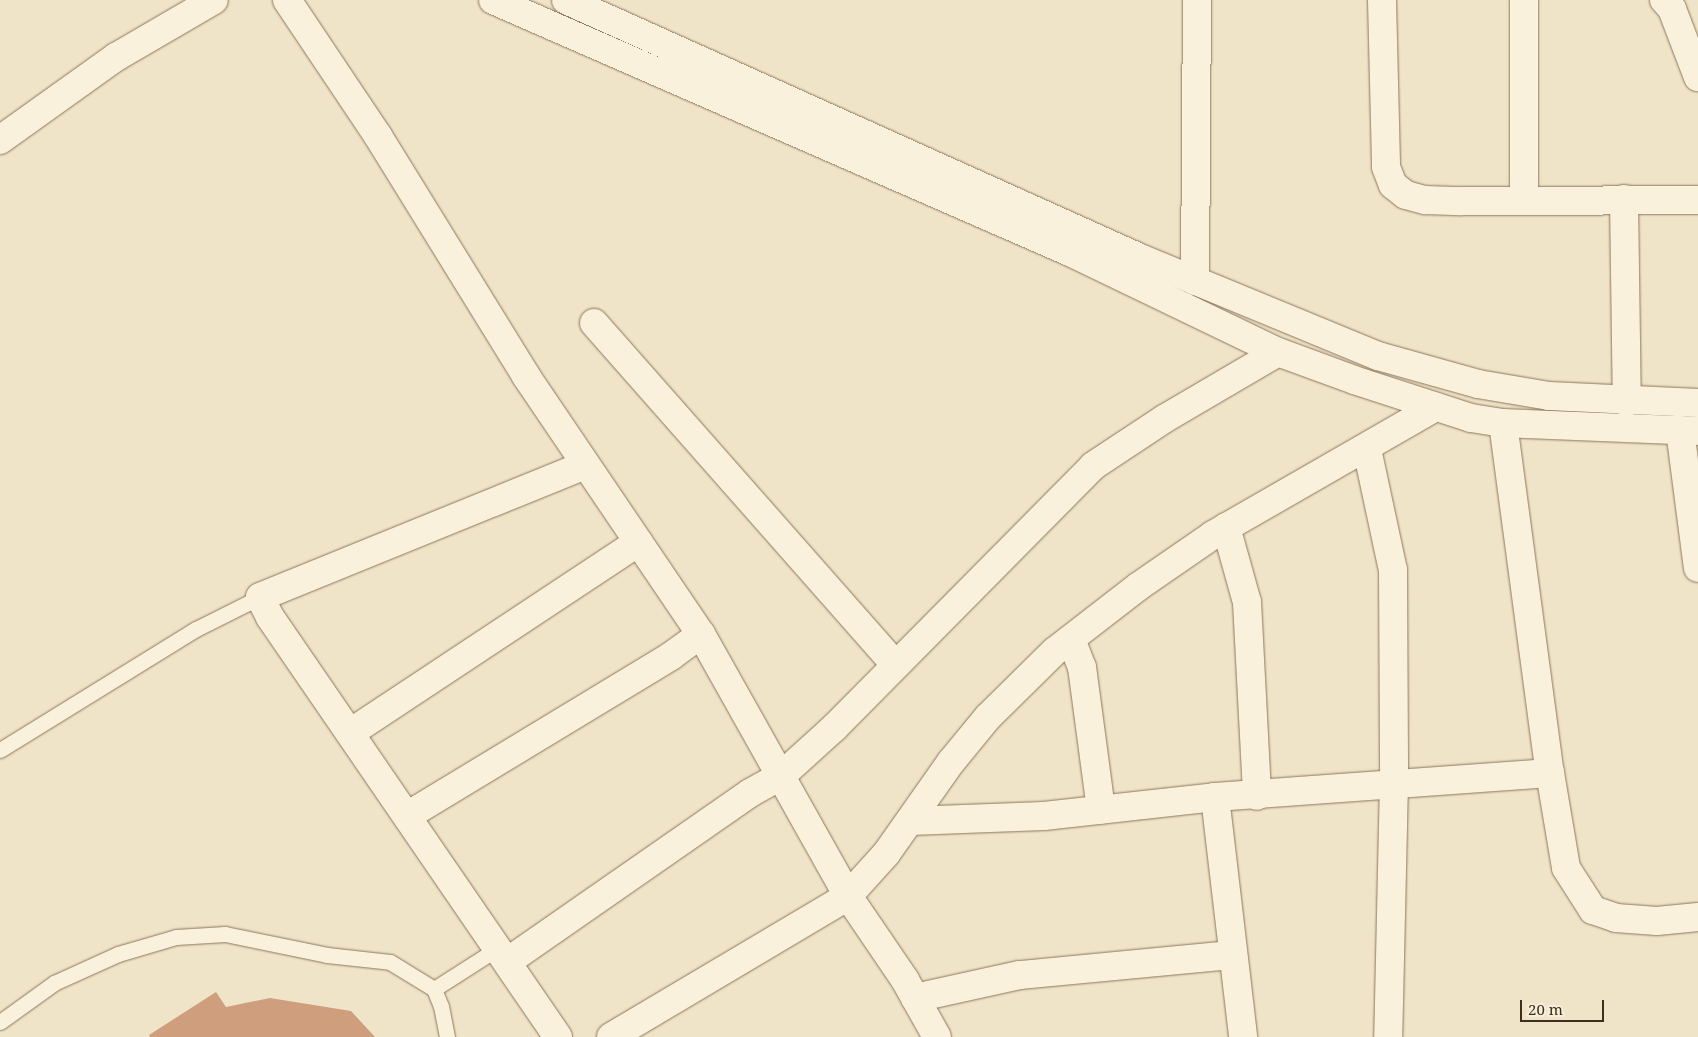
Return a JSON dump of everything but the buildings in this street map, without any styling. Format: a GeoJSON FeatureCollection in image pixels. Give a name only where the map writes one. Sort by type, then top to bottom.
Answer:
{"type":"FeatureCollection","features":[{"type":"Feature","properties":{"kind":"street"},"geometry":{"type":"LineString","coordinates":[[0,140],[116,57],[214,0]]}},
{"type":"Feature","properties":{"kind":"street"},"geometry":{"type":"LineString","coordinates":[[287,0],[378,136],[526,376],[585,465],[626,550],[686,646],[767,784],[848,896],[915,998],[936,1037]]}},
{"type":"Feature","properties":{"kind":"street"},"geometry":{"type":"LineString","coordinates":[[493,0],[1072,253],[1278,352],[1436,408],[1503,422],[1689,430],[1698,568]]}},
{"type":"Feature","properties":{"kind":"street"},"geometry":{"type":"LineString","coordinates":[[566,0],[1195,281],[1378,356],[1478,384],[1549,396],[1627,402],[1698,403]]}},
{"type":"Feature","properties":{"kind":"street"},"geometry":{"type":"LineString","coordinates":[[1195,281],[1197,0]]}},
{"type":"Feature","properties":{"kind":"street"},"geometry":{"type":"LineString","coordinates":[[1382,0],[1386,167],[1393,186],[1406,195],[1425,200],[1624,198],[1698,200]]}},
{"type":"Feature","properties":{"kind":"street"},"geometry":{"type":"LineString","coordinates":[[1524,0],[1524,200]]}},
{"type":"Feature","properties":{"kind":"street"},"geometry":{"type":"LineString","coordinates":[[1664,0],[1672,9],[1698,77]]}},
{"type":"Feature","properties":{"kind":"street"},"geometry":{"type":"LineString","coordinates":[[1624,198],[1627,402]]}},
{"type":"Feature","properties":{"kind":"street"},"geometry":{"type":"LineString","coordinates":[[594,322],[896,665]]}},
{"type":"Feature","properties":{"kind":"street"},"geometry":{"type":"LineString","coordinates":[[502,955],[767,784],[896,665],[1093,466],[1164,419],[1278,352]]}},
{"type":"Feature","properties":{"kind":"street"},"geometry":{"type":"LineString","coordinates":[[611,1037],[848,896],[886,854],[988,717],[1071,639],[1139,586],[1226,527],[1367,449],[1436,408]]}},
{"type":"Feature","properties":{"kind":"street"},"geometry":{"type":"LineString","coordinates":[[1503,422],[1550,773],[1566,868],[1593,910],[1616,918],[1658,922],[1698,917]]}},
{"type":"Feature","properties":{"kind":"street"},"geometry":{"type":"LineString","coordinates":[[1367,449],[1393,570],[1394,782],[1388,1037]]}},
{"type":"Feature","properties":{"kind":"street"},"geometry":{"type":"LineString","coordinates":[[558,1037],[270,617],[260,597],[585,465]]}},
{"type":"Feature","properties":{"kind":"street"},"geometry":{"type":"LineString","coordinates":[[1226,527],[1246,602],[1257,796]]}},
{"type":"Feature","properties":{"kind":"street"},"geometry":{"type":"LineString","coordinates":[[350,733],[626,550]]}},
{"type":"Feature","properties":{"kind":"street"},"geometry":{"type":"LineString","coordinates":[[1071,639],[1082,667],[1101,810]]}},
{"type":"Feature","properties":{"kind":"street"},"geometry":{"type":"LineString","coordinates":[[407,816],[686,646]]}},
{"type":"Feature","properties":{"kind":"street"},"geometry":{"type":"LineString","coordinates":[[910,821],[1044,816],[1214,797],[1257,796],[1394,782],[1550,773]]}},
{"type":"Feature","properties":{"kind":"street"},"geometry":{"type":"LineString","coordinates":[[1214,797],[1243,1037]]}},
{"type":"Feature","properties":{"kind":"street"},"geometry":{"type":"LineString","coordinates":[[915,998],[1020,975],[1233,955]]}},
{"type":"Feature","properties":{"kind":"lane"},"geometry":{"type":"LineString","coordinates":[[0,750],[196,629],[260,597]]}},
{"type":"Feature","properties":{"kind":"lane"},"geometry":{"type":"LineString","coordinates":[[0,1022],[54,983],[118,954],[176,936],[225,934],[328,955],[372,958],[412,973],[434,989],[441,1006],[447,1037]]}},
{"type":"Feature","properties":{"kind":"lane"},"geometry":{"type":"LineString","coordinates":[[434,989],[502,955]]}}]}
